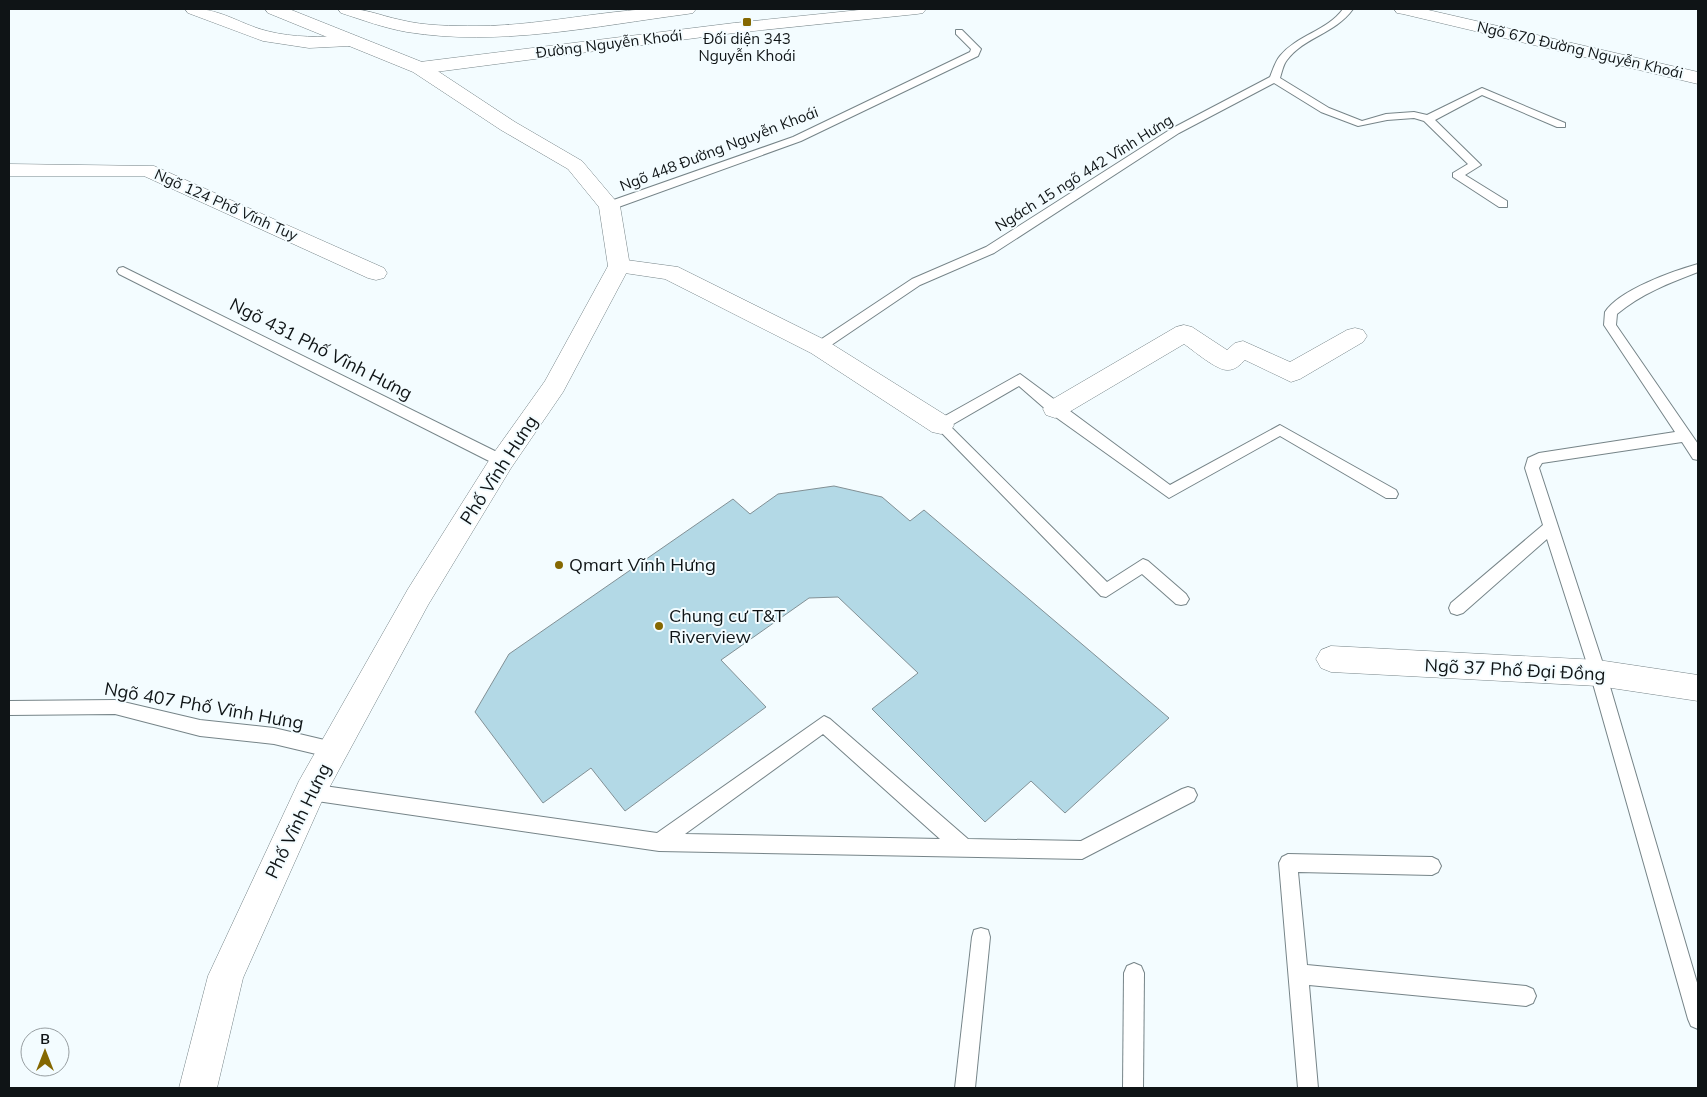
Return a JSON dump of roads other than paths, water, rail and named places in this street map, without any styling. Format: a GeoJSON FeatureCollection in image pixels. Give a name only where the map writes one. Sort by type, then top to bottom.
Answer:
{"type":"FeatureCollection","features":[{"type":"Feature","properties":{"kind":"street"},"geometry":{"type":"LineString","coordinates":[[194,9],[263,36],[309,43],[349,41]]}},
{"type":"Feature","properties":{"kind":"street"},"geometry":{"type":"LineString","coordinates":[[274,9],[349,41],[420,68],[508,126],[575,165],[609,206],[619,266],[670,272],[819,346],[941,425]]}},
{"type":"Feature","properties":{"kind":"street","name":"Đường Nguyễn Khoái"},"geometry":{"type":"LineString","coordinates":[[347,9],[408,27],[470,31],[536,28],[687,9]]}},
{"type":"Feature","properties":{"kind":"street","name":"Đường Nguyễn Khoái"},"geometry":{"type":"LineString","coordinates":[[420,68],[734,28],[917,9]]}},
{"type":"Feature","properties":{"kind":"street","name":"Ngõ 670 Đường Nguyễn Khoái"},"geometry":{"type":"LineString","coordinates":[[1403,9],[1698,78]]}},
{"type":"Feature","properties":{"kind":"street","name":"Ngõ 124 Phố Vĩnh Tuy"},"geometry":{"type":"LineString","coordinates":[[9,170],[148,170],[376,273]]}},
{"type":"Feature","properties":{"kind":"street","name":"Phố Vĩnh Hưng"},"geometry":{"type":"LineString","coordinates":[[198,1088],[226,976],[310,792],[418,597],[502,461],[554,386],[619,266]]}},
{"type":"Feature","properties":{"kind":"street"},"geometry":{"type":"LineString","coordinates":[[1055,409],[1184,333],[1228,362],[1243,349],[1291,373],[1355,336]]}},
{"type":"Feature","properties":{"kind":"street","name":"Ngõ 37 Phố Đại Đồng"},"geometry":{"type":"LineString","coordinates":[[1331,660],[1598,673],[1698,688]]}},
{"type":"Feature","properties":{"kind":"lane"},"geometry":{"type":"LineString","coordinates":[[1348,9],[1336,21],[1298,45],[1282,59],[1274,79],[1325,110],[1362,124],[1386,117],[1414,115],[1428,119],[1475,165],[1458,175],[1504,204]]}},
{"type":"Feature","properties":{"kind":"lane","name":"Ngõ 448 Đường Nguyễn Khoái"},"geometry":{"type":"LineString","coordinates":[[609,206],[797,139],[974,54],[976,49],[959,32]]}},
{"type":"Feature","properties":{"kind":"lane","name":"Ngách 15 ngõ 442 Vĩnh Hưng"},"geometry":{"type":"LineString","coordinates":[[819,346],[916,282],[990,250],[1175,131],[1274,79]]}},
{"type":"Feature","properties":{"kind":"lane"},"geometry":{"type":"LineString","coordinates":[[1428,119],[1482,90],[1561,125]]}},
{"type":"Feature","properties":{"kind":"lane"},"geometry":{"type":"LineString","coordinates":[[1698,268],[1659,282],[1622,302],[1611,312],[1610,325],[1698,455]]}},
{"type":"Feature","properties":{"kind":"lane","name":"Ngõ 431 Phố Vĩnh Hưng"},"geometry":{"type":"LineString","coordinates":[[123,271],[502,461]]}},
{"type":"Feature","properties":{"kind":"lane"},"geometry":{"type":"LineString","coordinates":[[1181,598],[1143,565],[1106,591],[941,425],[1020,378],[1055,409],[1169,492],[1280,430],[1391,494]]}},
{"type":"Feature","properties":{"kind":"lane"},"geometry":{"type":"LineString","coordinates":[[1686,436],[1539,458],[1532,462],[1532,468],[1598,673],[1698,1019]]}},
{"type":"Feature","properties":{"kind":"lane"},"geometry":{"type":"LineString","coordinates":[[1457,608],[1551,527]]}},
{"type":"Feature","properties":{"kind":"lane","name":"Ngõ 407 Phố Vĩnh Hưng"},"geometry":{"type":"LineString","coordinates":[[9,708],[115,707],[200,728],[274,736],[333,750]]}},
{"type":"Feature","properties":{"kind":"lane"},"geometry":{"type":"LineString","coordinates":[[659,842],[824,724],[962,846]]}},
{"type":"Feature","properties":{"kind":"lane"},"geometry":{"type":"LineString","coordinates":[[310,792],[659,842],[962,846],[1082,850],[1188,795]]}},
{"type":"Feature","properties":{"kind":"lane"},"geometry":{"type":"LineString","coordinates":[[1308,1088],[1288,863],[1432,866]]}},
{"type":"Feature","properties":{"kind":"lane"},"geometry":{"type":"LineString","coordinates":[[965,1088],[981,937]]}},
{"type":"Feature","properties":{"kind":"lane"},"geometry":{"type":"LineString","coordinates":[[1133,1088],[1134,973]]}},
{"type":"Feature","properties":{"kind":"lane"},"geometry":{"type":"LineString","coordinates":[[1298,974],[1526,996]]}},
{"type":"Feature","properties":{"kind":"place","name":"Đối diện 343 Nguyễn Khoái"},"geometry":{"type":"Point","coordinates":[747,22]}},
{"type":"Feature","properties":{"kind":"place","name":"Qmart Vĩnh Hưng"},"geometry":{"type":"Point","coordinates":[559,565]}},
{"type":"Feature","properties":{"kind":"place","name":"Chung cư T&T Riverview"},"geometry":{"type":"Point","coordinates":[659,626]}}]}
